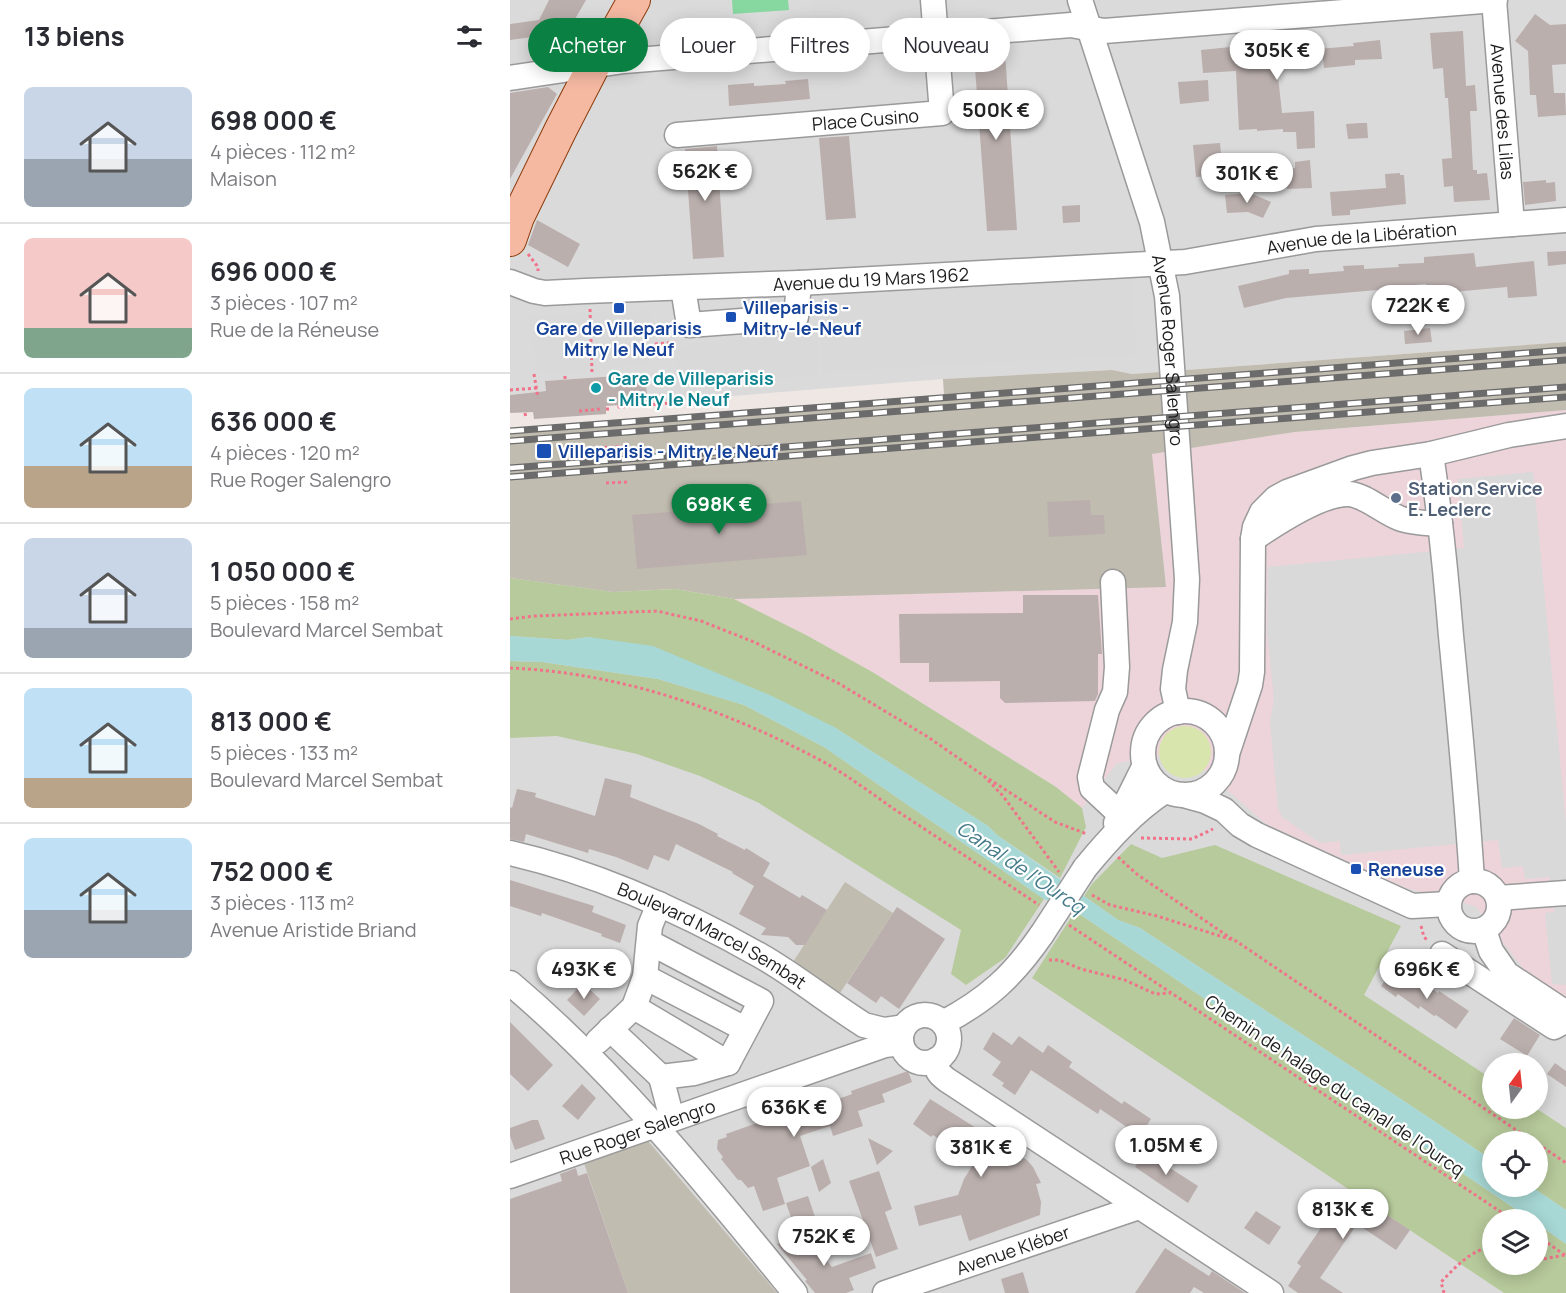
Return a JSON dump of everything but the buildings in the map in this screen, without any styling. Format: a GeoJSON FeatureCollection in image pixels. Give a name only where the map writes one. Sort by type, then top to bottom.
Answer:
{"type":"FeatureCollection","features":[{"type":"Feature","properties":{"kind":"main road"},"geometry":{"type":"LineString","coordinates":[[624,18],[634,0]]}},
{"type":"Feature","properties":{"kind":"main road"},"geometry":{"type":"LineString","coordinates":[[510,240],[518,217],[590,72]]}},
{"type":"Feature","properties":{"kind":"street","name":"Place Cusino"},"geometry":{"type":"LineString","coordinates":[[933,0],[935,18]]}},
{"type":"Feature","properties":{"kind":"street","name":"Avenue Roger Salengro"},"geometry":{"type":"LineString","coordinates":[[1080,0],[1152,222],[1167,296],[1187,579],[1185,622],[1173,689],[1190,713]]}},
{"type":"Feature","properties":{"kind":"street"},"geometry":{"type":"LineString","coordinates":[[1010,30],[1071,25],[1104,31],[1494,0]]}},
{"type":"Feature","properties":{"kind":"street","name":"Avenue des Lilas"},"geometry":{"type":"LineString","coordinates":[[1494,0],[1512,224]]}},
{"type":"Feature","properties":{"kind":"street"},"geometry":{"type":"LineString","coordinates":[[648,59],[882,41]]}},
{"type":"Feature","properties":{"kind":"street"},"geometry":{"type":"LineString","coordinates":[[510,78],[549,72]]}},
{"type":"Feature","properties":{"kind":"street","name":"Place Cusino"},"geometry":{"type":"LineString","coordinates":[[677,135],[942,113],[939,72]]}},
{"type":"Feature","properties":{"kind":"street","name":"Avenue de la Libération"},"geometry":{"type":"LineString","coordinates":[[1160,263],[1185,262],[1316,239],[1566,220]]}},
{"type":"Feature","properties":{"kind":"street","name":"Avenue du 19 Mars 1962"},"geometry":{"type":"LineString","coordinates":[[510,282],[534,291],[545,292],[683,288],[1160,263]]}},
{"type":"Feature","properties":{"kind":"street"},"geometry":{"type":"LineString","coordinates":[[683,288],[689,325],[796,317],[799,283]]}},
{"type":"Feature","properties":{"kind":"street"},"geometry":{"type":"LineString","coordinates":[[943,1023],[994,991],[1023,962],[1078,878],[1109,850],[1149,801],[1175,793],[1204,790],[1219,778],[1225,767],[1252,672],[1255,528],[1262,512],[1276,498],[1287,492],[1372,463],[1431,454],[1509,435],[1566,426]]}},
{"type":"Feature","properties":{"kind":"street"},"geometry":{"type":"LineString","coordinates":[[1431,454],[1465,779],[1472,881]]}},
{"type":"Feature","properties":{"kind":"street"},"geometry":{"type":"LineString","coordinates":[[1253,539],[1290,515],[1325,499],[1349,494],[1372,503],[1398,518],[1440,524]]}},
{"type":"Feature","properties":{"kind":"street"},"geometry":{"type":"LineString","coordinates":[[1113,582],[1117,667],[1115,692],[1107,710],[1090,777],[1092,789],[1121,815]]}},
{"type":"Feature","properties":{"kind":"street"},"geometry":{"type":"LineString","coordinates":[[1109,850],[1121,815],[1144,767],[1143,746],[1155,723],[1166,716],[1244,701]]}},
{"type":"Feature","properties":{"kind":"street"},"geometry":{"type":"LineString","coordinates":[[1190,713],[1219,729],[1225,741],[1227,754]]}},
{"type":"Feature","properties":{"kind":"street"},"geometry":{"type":"LineString","coordinates":[[1144,767],[1154,782],[1175,793],[1205,801],[1220,819],[1240,825],[1257,835],[1412,906],[1448,904]]}},
{"type":"Feature","properties":{"kind":"street"},"geometry":{"type":"LineString","coordinates":[[1219,778],[1220,819]]}},
{"type":"Feature","properties":{"kind":"street","name":"Boulevard Marcel Sembat"},"geometry":{"type":"LineString","coordinates":[[510,854],[590,878],[659,904],[762,956],[864,1025],[902,1035]]}},
{"type":"Feature","properties":{"kind":"street"},"geometry":{"type":"LineString","coordinates":[[1472,881],[1488,886],[1498,898],[1498,913],[1495,920],[1484,930],[1475,932],[1459,927],[1453,921],[1448,904],[1459,886],[1472,881]]}},
{"type":"Feature","properties":{"kind":"street"},"geometry":{"type":"LineString","coordinates":[[1498,898],[1566,893]]}},
{"type":"Feature","properties":{"kind":"street"},"geometry":{"type":"LineString","coordinates":[[585,1054],[634,1007],[645,977],[650,926],[659,904]]}},
{"type":"Feature","properties":{"kind":"street"},"geometry":{"type":"LineString","coordinates":[[1484,930],[1491,951],[1507,974],[1566,1013]]}},
{"type":"Feature","properties":{"kind":"street"},"geometry":{"type":"LineString","coordinates":[[649,942],[761,1001],[728,1063],[694,1073],[661,1077]]}},
{"type":"Feature","properties":{"kind":"street"},"geometry":{"type":"LineString","coordinates":[[1442,954],[1554,1028],[1566,1020]]}},
{"type":"Feature","properties":{"kind":"street"},"geometry":{"type":"LineString","coordinates":[[645,977],[745,1029]]}},
{"type":"Feature","properties":{"kind":"street"},"geometry":{"type":"LineString","coordinates":[[510,983],[539,1007],[636,1105],[663,1122],[689,1163],[795,1293]]}},
{"type":"Feature","properties":{"kind":"street"},"geometry":{"type":"LineString","coordinates":[[634,1007],[728,1063]]}},
{"type":"Feature","properties":{"kind":"street"},"geometry":{"type":"LineString","coordinates":[[930,1016],[943,1023],[947,1029],[949,1044],[946,1051],[929,1063],[914,1061],[908,1057],[902,1035],[915,1017],[930,1016]]}},
{"type":"Feature","properties":{"kind":"street"},"geometry":{"type":"LineString","coordinates":[[610,1029],[661,1077],[663,1122]]}},
{"type":"Feature","properties":{"kind":"street","name":"Rue Roger Salengro"},"geometry":{"type":"LineString","coordinates":[[510,1176],[885,1045],[902,1035]]}},
{"type":"Feature","properties":{"kind":"street"},"geometry":{"type":"LineString","coordinates":[[936,1060],[936,1069],[947,1080],[1271,1293]]}},
{"type":"Feature","properties":{"kind":"street","name":"Avenue Kléber"},"geometry":{"type":"LineString","coordinates":[[885,1293],[1139,1207]]}},
{"type":"Feature","properties":{"kind":"path"},"geometry":{"type":"LineString","coordinates":[[590,309],[592,373]]}},
{"type":"Feature","properties":{"kind":"path"},"geometry":{"type":"LineString","coordinates":[[655,344],[675,342]]}},
{"type":"Feature","properties":{"kind":"path"},"geometry":{"type":"LineString","coordinates":[[534,374],[538,398]]}},
{"type":"Feature","properties":{"kind":"path"},"geometry":{"type":"LineString","coordinates":[[510,390],[537,388]]}},
{"type":"Feature","properties":{"kind":"path"},"geometry":{"type":"LineString","coordinates":[[619,405],[620,407],[672,403]]}},
{"type":"Feature","properties":{"kind":"path"},"geometry":{"type":"LineString","coordinates":[[579,411],[601,409]]}},
{"type":"Feature","properties":{"kind":"path"},"geometry":{"type":"LineString","coordinates":[[598,448],[626,446]]}},
{"type":"Feature","properties":{"kind":"path"},"geometry":{"type":"LineString","coordinates":[[606,483],[629,482]]}},
{"type":"Feature","properties":{"kind":"path"},"geometry":{"type":"LineString","coordinates":[[510,619],[657,611],[701,621],[754,642],[838,683],[928,737],[1055,822],[1088,835],[1138,875],[1518,1131]]}},
{"type":"Feature","properties":{"kind":"path"},"geometry":{"type":"LineString","coordinates":[[510,668],[545,670],[624,683],[664,693],[746,724],[824,762],[1039,905]]}},
{"type":"Feature","properties":{"kind":"path"},"geometry":{"type":"LineString","coordinates":[[984,776],[1003,796],[1056,870],[1078,878],[1110,905],[1157,916],[1236,941]]}},
{"type":"Feature","properties":{"kind":"path"},"geometry":{"type":"LineString","coordinates":[[1138,838],[1192,839],[1220,819]]}},
{"type":"Feature","properties":{"kind":"path"},"geometry":{"type":"LineString","coordinates":[[1420,923],[1424,937],[1442,954]]}},
{"type":"Feature","properties":{"kind":"path","name":"Chemin de halage du canal de l'Ourcq"},"geometry":{"type":"LineString","coordinates":[[1068,924],[1496,1209]]}},
{"type":"Feature","properties":{"kind":"path","name":"Chemin de halage du canal de l'Ourcq"},"geometry":{"type":"LineString","coordinates":[[1023,962],[1059,960],[1081,969],[1125,980],[1155,994],[1172,993]]}},
{"type":"Feature","properties":{"kind":"path"},"geometry":{"type":"LineString","coordinates":[[1548,1151],[1566,1163]]}},
{"type":"Feature","properties":{"kind":"path"},"geometry":{"type":"LineString","coordinates":[[1548,1243],[1565,1256]]}},
{"type":"Feature","properties":{"kind":"path"},"geometry":{"type":"LineString","coordinates":[[1444,1293],[1441,1282],[1464,1259],[1482,1248]]}},
{"type":"Feature","properties":{"kind":"path"},"geometry":{"type":"LineString","coordinates":[[1548,1259],[1565,1256]]}},
{"type":"Feature","properties":{"kind":"shaded area"},"geometry":{"type":"Polygon","coordinates":[[[510,0],[1566,0],[1566,342],[1132,374],[1112,370],[943,379],[695,399],[694,392],[687,393],[687,399],[648,403],[645,374],[545,381],[546,395],[543,391],[510,395],[510,0]]]}},
{"type":"Feature","properties":{"kind":"shaded area"},"geometry":{"type":"Polygon","coordinates":[[[810,0],[956,0],[957,14],[882,18],[882,20],[870,21],[870,18],[811,18],[810,0]]]}},
{"type":"Feature","properties":{"kind":"shaded area"},"geometry":{"type":"Polygon","coordinates":[[[1132,276],[1136,355],[823,372],[819,294],[1132,276]]]}},
{"type":"Feature","properties":{"kind":"shaded area"},"geometry":{"type":"Polygon","coordinates":[[[649,310],[652,356],[649,363],[546,373],[540,371],[536,364],[529,316],[649,310]]]}},
{"type":"Feature","properties":{"kind":"shaded area"},"geometry":{"type":"Polygon","coordinates":[[[817,334],[818,375],[680,386],[675,348],[695,343],[817,334]]]}},
{"type":"Feature","properties":{"kind":"shaded area"},"geometry":{"type":"Polygon","coordinates":[[[1566,342],[1566,410],[1295,432],[1152,454],[1166,587],[734,599],[675,589],[613,592],[510,578],[510,430],[944,395],[943,379],[1112,370],[1132,374],[1566,342]]]}},
{"type":"Feature","properties":{"kind":"shaded area"},"geometry":{"type":"Polygon","coordinates":[[[1566,410],[1566,1293],[510,1293],[510,578],[734,599],[826,596],[1151,454],[1188,448],[1566,410]]]}},
{"type":"Feature","properties":{"kind":"shaded area"},"geometry":{"type":"Polygon","coordinates":[[[1566,410],[1566,998],[1525,971],[1475,906],[1406,888],[1266,824],[1184,752],[1117,763],[1082,808],[1056,787],[874,673],[806,635],[734,599],[1166,586],[1151,454],[1295,432],[1566,410]]]}},
{"type":"Feature","properties":{"kind":"shaded area"},"geometry":{"type":"Polygon","coordinates":[[[1533,472],[1566,823],[1566,985],[1552,984],[1545,913],[1554,912],[1550,877],[1525,879],[1523,866],[1502,868],[1498,840],[1341,855],[1340,841],[1320,843],[1282,817],[1278,808],[1270,722],[1274,699],[1267,633],[1268,567],[1464,548],[1458,479],[1533,472]]]}},
{"type":"Feature","properties":{"kind":"shaded area"},"geometry":{"type":"Polygon","coordinates":[[[845,882],[893,913],[840,993],[793,962],[845,882]]]}},
{"type":"Feature","properties":{"kind":"shaded area"},"geometry":{"type":"Polygon","coordinates":[[[647,920],[783,989],[733,1078],[656,1104],[592,1035],[631,999],[619,984],[647,920]]]}},
{"type":"Feature","properties":{"kind":"shaded area"},"geometry":{"type":"Polygon","coordinates":[[[648,1141],[777,1293],[628,1293],[584,1163],[648,1141]]]}},
{"type":"Feature","properties":{"kind":"green space"},"geometry":{"type":"Polygon","coordinates":[[[732,0],[788,0],[789,10],[733,14],[732,0]]]}},
{"type":"Feature","properties":{"kind":"green space"},"geometry":{"type":"Polygon","coordinates":[[[510,578],[613,592],[675,589],[734,599],[806,635],[874,673],[1056,787],[1082,808],[1086,827],[1060,878],[997,835],[988,826],[834,727],[589,637],[568,640],[510,636],[510,578]]]}},
{"type":"Feature","properties":{"kind":"green space"},"geometry":{"type":"Polygon","coordinates":[[[510,661],[542,662],[658,679],[744,705],[824,747],[1044,899],[1005,958],[966,985],[951,974],[961,930],[759,803],[700,776],[637,754],[557,736],[510,738],[510,661]]]}},
{"type":"Feature","properties":{"kind":"green space"},"geometry":{"type":"Polygon","coordinates":[[[1180,726],[1190,726],[1200,730],[1207,737],[1211,752],[1207,767],[1200,774],[1190,778],[1180,778],[1170,774],[1163,767],[1159,757],[1159,747],[1163,737],[1170,730],[1180,726]]]}},
{"type":"Feature","properties":{"kind":"green space"},"geometry":{"type":"Polygon","coordinates":[[[1131,844],[1162,858],[1215,845],[1401,926],[1364,995],[1482,1072],[1482,1119],[1548,1119],[1548,1116],[1566,1128],[1566,1210],[1547,1197],[1548,1131],[1482,1131],[1482,1153],[1140,928],[1118,920],[1084,896],[1092,884],[1131,844]]]}},
{"type":"Feature","properties":{"kind":"green space"},"geometry":{"type":"Polygon","coordinates":[[[1075,911],[1482,1187],[1482,1197],[1498,1197],[1515,1209],[1482,1209],[1482,1275],[1548,1275],[1548,1231],[1566,1244],[1566,1293],[1504,1293],[1032,978],[1075,911]]]}},
{"type":"Feature","properties":{"kind":"water","name":"Canal de l'Ourcq"},"geometry":{"type":"Polygon","coordinates":[[[510,636],[568,640],[589,637],[653,646],[772,696],[834,727],[988,826],[997,835],[1118,920],[1140,928],[1482,1153],[1482,1187],[1075,911],[1044,899],[824,747],[744,705],[658,679],[542,662],[510,661],[510,636]]]}},
{"type":"Feature","properties":{"kind":"water"},"geometry":{"type":"Polygon","coordinates":[[[1498,1197],[1547,1197],[1566,1210],[1566,1244],[1548,1231],[1548,1209],[1515,1209],[1498,1197]]]}},
{"type":"Feature","properties":{"kind":"railway"},"geometry":{"type":"LineString","coordinates":[[510,431],[1566,350]]}},
{"type":"Feature","properties":{"kind":"railway"},"geometry":{"type":"LineString","coordinates":[[510,441],[1566,360]]}},
{"type":"Feature","properties":{"kind":"railway"},"geometry":{"type":"LineString","coordinates":[[510,468],[1566,387]]}},
{"type":"Feature","properties":{"kind":"railway"},"geometry":{"type":"LineString","coordinates":[[510,477],[1566,397]]}},
{"type":"Feature","properties":{"kind":"place","name":"Gare de Villeparisis Mitry le Neuf"},"geometry":{"type":"Point","coordinates":[619,308]}},
{"type":"Feature","properties":{"kind":"place","name":"Villeparisis - Mitry-le-Neuf"},"geometry":{"type":"Point","coordinates":[731,317]}},
{"type":"Feature","properties":{"kind":"place","name":"Gare de Villeparisis - Mitry le Neuf"},"geometry":{"type":"Point","coordinates":[596,388]}},
{"type":"Feature","properties":{"kind":"place","name":"Villeparisis - Mitry le Neuf"},"geometry":{"type":"Point","coordinates":[544,451]}},
{"type":"Feature","properties":{"kind":"place","name":"Station Service E. Leclerc"},"geometry":{"type":"Point","coordinates":[1396,498]}},
{"type":"Feature","properties":{"kind":"place","name":"Reneuse"},"geometry":{"type":"Point","coordinates":[1356,869]}}]}
